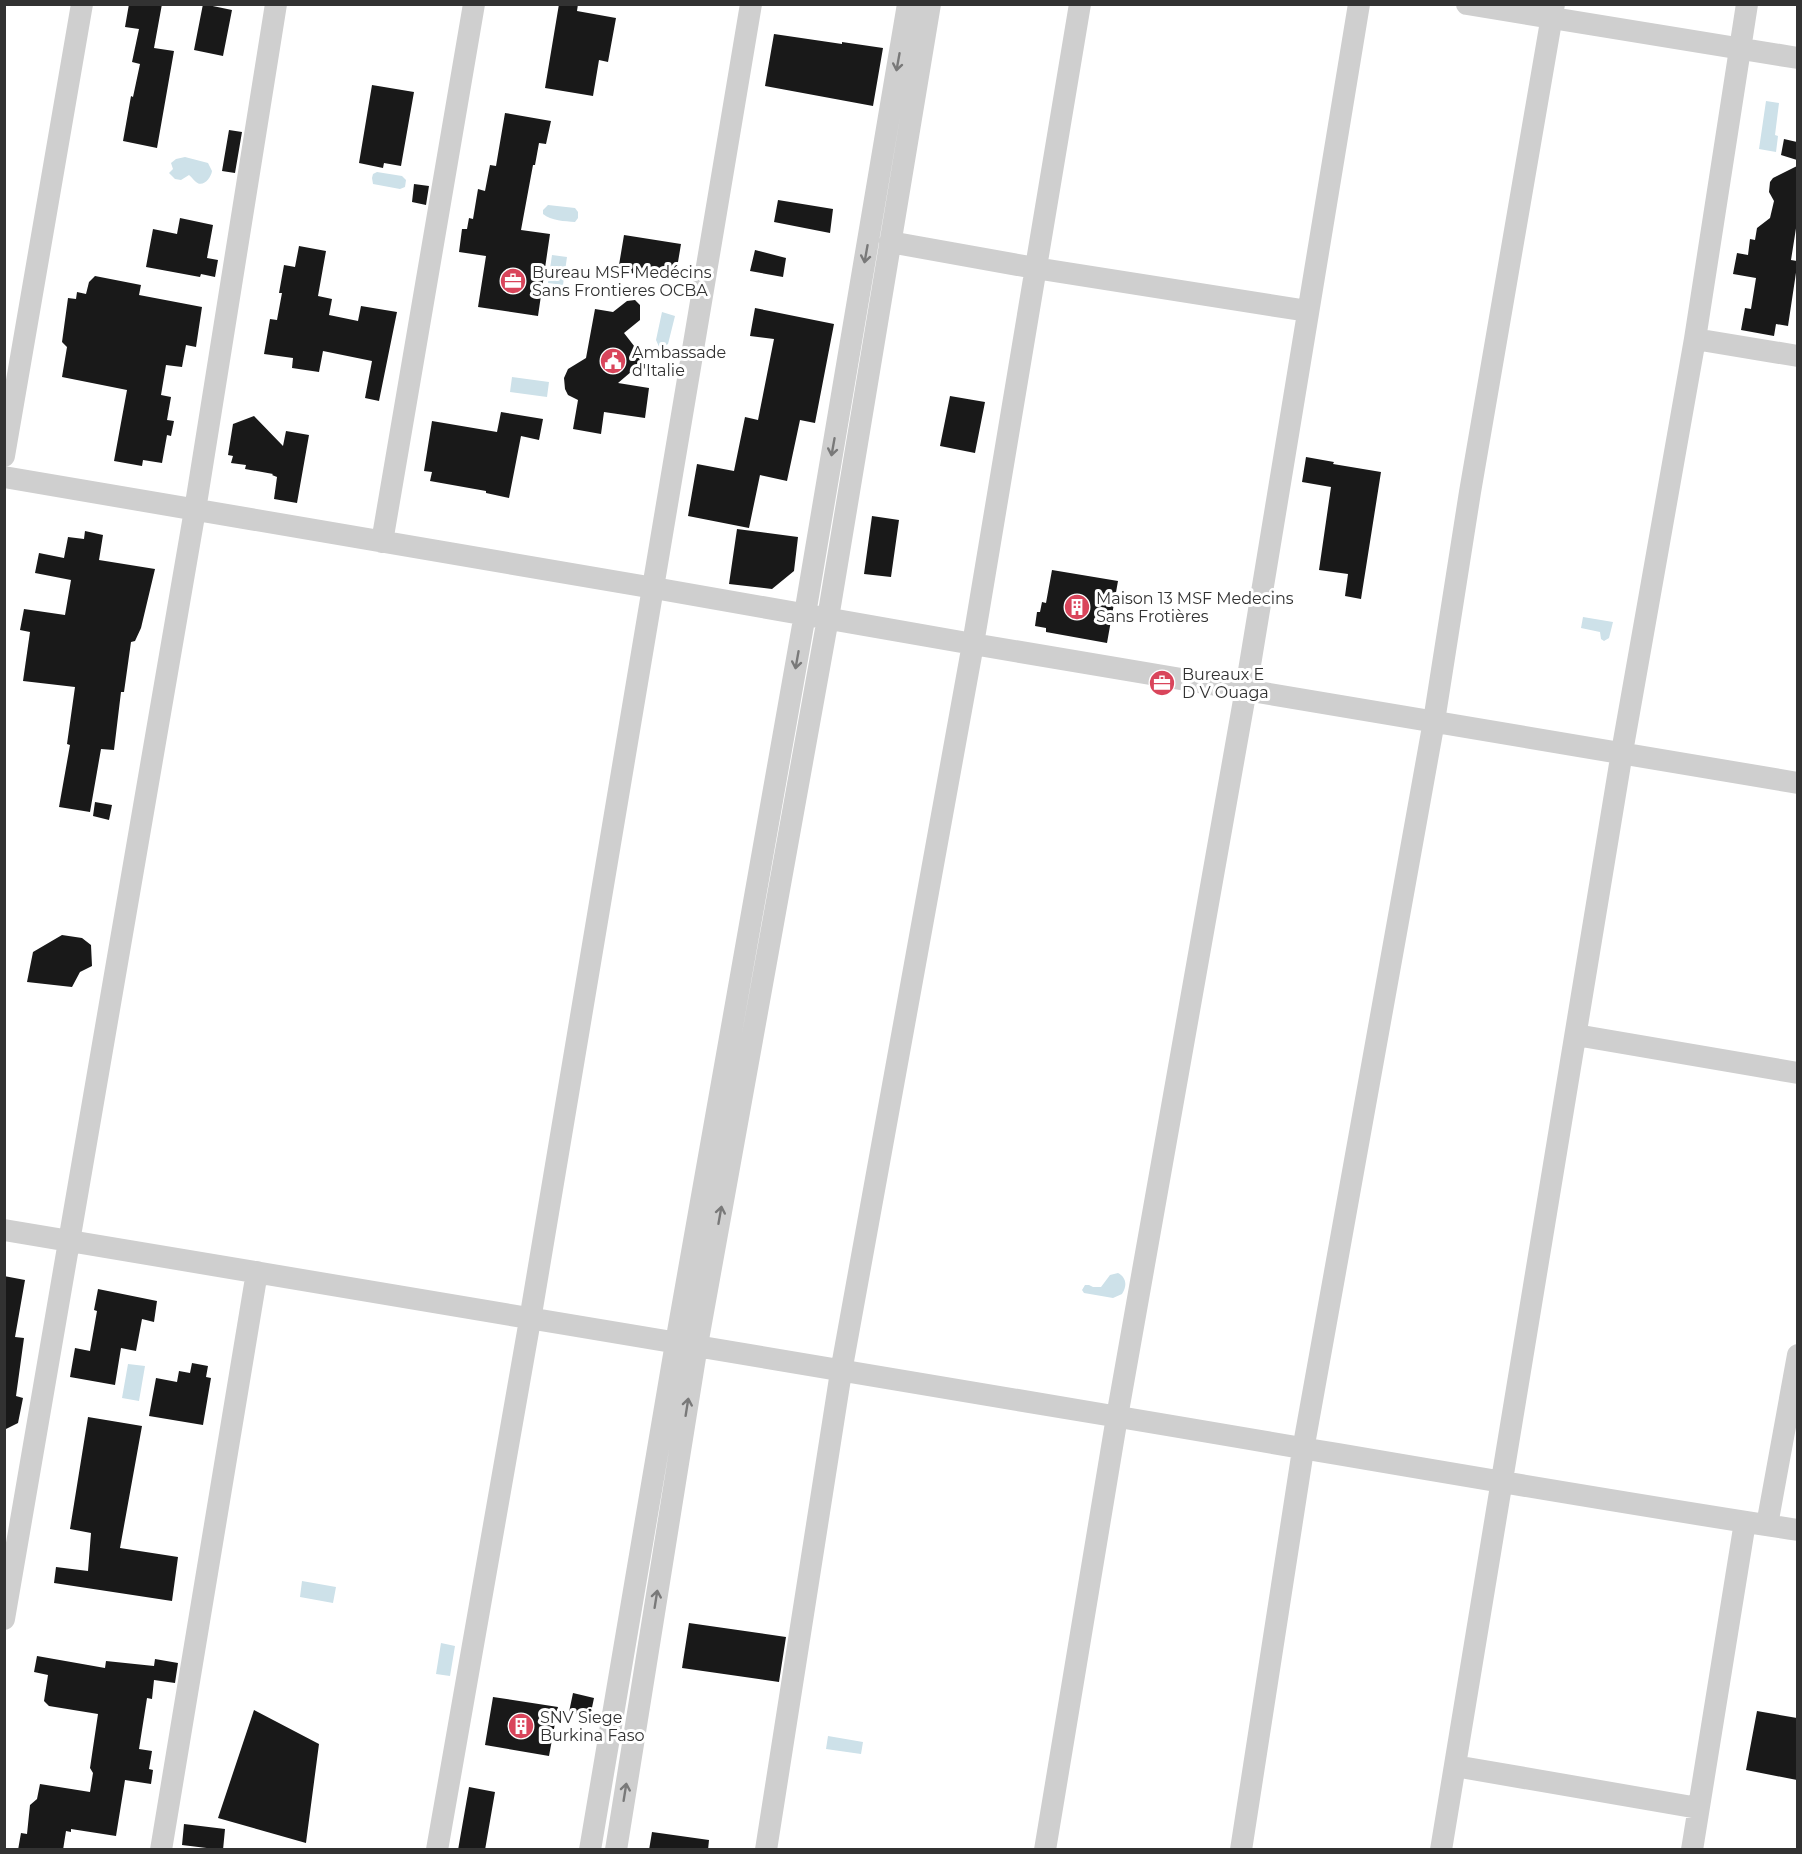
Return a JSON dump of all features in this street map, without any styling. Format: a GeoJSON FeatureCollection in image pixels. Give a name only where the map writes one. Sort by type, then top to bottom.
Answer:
{"type":"FeatureCollection","features":[{"type":"Feature","properties":{"kind":"street"},"geometry":{"type":"LineString","coordinates":[[4,456],[82,4]]}},
{"type":"Feature","properties":{"kind":"street"},"geometry":{"type":"LineString","coordinates":[[4,1619],[195,510],[276,4]]}},
{"type":"Feature","properties":{"kind":"street"},"geometry":{"type":"LineString","coordinates":[[382,542],[474,4]]}},
{"type":"Feature","properties":{"kind":"street"},"geometry":{"type":"LineString","coordinates":[[437,1850],[530,1320],[752,4]]}},
{"type":"Feature","properties":{"kind":"street"},"geometry":{"type":"LineString","coordinates":[[616,1850],[687,1344],[805,614],[908,4]]}},
{"type":"Feature","properties":{"kind":"street"},"geometry":{"type":"LineString","coordinates":[[590,1850],[828,618],[930,4]]}},
{"type":"Feature","properties":{"kind":"street"},"geometry":{"type":"LineString","coordinates":[[766,1850],[841,1372],[973,644],[1080,4]]}},
{"type":"Feature","properties":{"kind":"street"},"geometry":{"type":"LineString","coordinates":[[1046,1850],[1117,1417],[1246,689],[1359,4]]}},
{"type":"Feature","properties":{"kind":"street"},"geometry":{"type":"LineString","coordinates":[[1467,4],[1553,12],[1739,49],[1797,58]]}},
{"type":"Feature","properties":{"kind":"street"},"geometry":{"type":"LineString","coordinates":[[1441,1850],[1622,752],[1695,339],[1747,4]]}},
{"type":"Feature","properties":{"kind":"street"},"geometry":{"type":"LineString","coordinates":[[1241,1850],[1303,1450],[1434,721],[1470,492],[1553,12]]}},
{"type":"Feature","properties":{"kind":"street"},"geometry":{"type":"LineString","coordinates":[[890,242],[1035,268],[1308,311]]}},
{"type":"Feature","properties":{"kind":"street"},"geometry":{"type":"LineString","coordinates":[[1695,339],[1797,356]]}},
{"type":"Feature","properties":{"kind":"street"},"geometry":{"type":"LineString","coordinates":[[4,477],[1797,783]]}},
{"type":"Feature","properties":{"kind":"street"},"geometry":{"type":"LineString","coordinates":[[1576,1035],[1797,1073]]}},
{"type":"Feature","properties":{"kind":"street"},"geometry":{"type":"LineString","coordinates":[[4,1230],[530,1320],[687,1344],[1501,1484],[1797,1530]]}},
{"type":"Feature","properties":{"kind":"street"},"geometry":{"type":"LineString","coordinates":[[161,1850],[257,1272]]}},
{"type":"Feature","properties":{"kind":"street"},"geometry":{"type":"LineString","coordinates":[[1692,1850],[1698,1808],[1756,1524],[1797,1355]]}},
{"type":"Feature","properties":{"kind":"street"},"geometry":{"type":"LineString","coordinates":[[1455,1766],[1698,1808]]}},
{"type":"Feature","properties":{"kind":"shaded area"},"geometry":{"type":"Polygon","coordinates":[[[1766,101],[1779,103],[1775,135],[1778,136],[1776,152],[1759,149],[1766,101]]]}},
{"type":"Feature","properties":{"kind":"shaded area"},"geometry":{"type":"Polygon","coordinates":[[[185,157],[208,163],[212,171],[210,177],[201,184],[189,175],[181,180],[175,179],[169,173],[173,169],[171,163],[185,157]]]}},
{"type":"Feature","properties":{"kind":"shaded area"},"geometry":{"type":"Polygon","coordinates":[[[377,172],[402,176],[406,180],[405,187],[400,189],[373,184],[373,174],[377,172]]]}},
{"type":"Feature","properties":{"kind":"shaded area"},"geometry":{"type":"Polygon","coordinates":[[[548,205],[575,208],[578,218],[575,222],[550,218],[543,214],[543,210],[548,205]]]}},
{"type":"Feature","properties":{"kind":"shaded area"},"geometry":{"type":"Polygon","coordinates":[[[552,255],[567,257],[563,285],[548,283],[552,255]]]}},
{"type":"Feature","properties":{"kind":"shaded area"},"geometry":{"type":"Polygon","coordinates":[[[662,312],[675,316],[668,344],[660,349],[656,340],[662,312]]]}},
{"type":"Feature","properties":{"kind":"shaded area"},"geometry":{"type":"Polygon","coordinates":[[[512,377],[549,382],[547,397],[510,392],[512,377]]]}},
{"type":"Feature","properties":{"kind":"shaded area"},"geometry":{"type":"Polygon","coordinates":[[[1583,617],[1613,622],[1609,638],[1604,641],[1601,639],[1600,632],[1581,628],[1583,617]]]}},
{"type":"Feature","properties":{"kind":"shaded area"},"geometry":{"type":"Polygon","coordinates":[[[1118,1273],[1125,1282],[1122,1294],[1113,1298],[1084,1293],[1082,1290],[1085,1285],[1101,1287],[1110,1275],[1118,1273]]]}},
{"type":"Feature","properties":{"kind":"shaded area"},"geometry":{"type":"Polygon","coordinates":[[[128,1364],[145,1366],[139,1401],[122,1398],[128,1364]]]}},
{"type":"Feature","properties":{"kind":"shaded area"},"geometry":{"type":"Polygon","coordinates":[[[302,1581],[336,1587],[333,1603],[300,1597],[302,1581]]]}},
{"type":"Feature","properties":{"kind":"shaded area"},"geometry":{"type":"Polygon","coordinates":[[[441,1643],[455,1646],[450,1676],[436,1674],[441,1643]]]}},
{"type":"Feature","properties":{"kind":"shaded area"},"geometry":{"type":"Polygon","coordinates":[[[828,1736],[863,1742],[861,1754],[826,1749],[828,1736]]]}},
{"type":"Feature","properties":{"kind":"building"},"geometry":{"type":"Polygon","coordinates":[[[129,4],[162,4],[154,48],[174,51],[157,148],[123,141],[131,96],[133,97],[140,64],[132,62],[139,29],[125,27],[129,4]]]}},
{"type":"Feature","properties":{"kind":"building"},"geometry":{"type":"Polygon","coordinates":[[[203,4],[232,10],[223,56],[194,50],[203,4]]]}},
{"type":"Feature","properties":{"kind":"building"},"geometry":{"type":"Polygon","coordinates":[[[559,4],[578,4],[577,11],[616,18],[608,62],[599,60],[593,96],[545,88],[559,4]]]}},
{"type":"Feature","properties":{"kind":"building"},"geometry":{"type":"Polygon","coordinates":[[[774,34],[883,48],[873,106],[765,86],[774,34]]]}},
{"type":"Feature","properties":{"kind":"building"},"geometry":{"type":"Polygon","coordinates":[[[372,85],[414,92],[401,166],[384,163],[383,168],[359,163],[372,85]]]}},
{"type":"Feature","properties":{"kind":"building"},"geometry":{"type":"Polygon","coordinates":[[[505,113],[551,121],[546,144],[539,143],[521,230],[550,234],[538,316],[478,307],[486,256],[459,252],[462,229],[467,229],[469,218],[473,219],[478,189],[485,191],[490,165],[496,166],[505,113]]]}},
{"type":"Feature","properties":{"kind":"building"},"geometry":{"type":"Polygon","coordinates":[[[229,130],[242,132],[235,173],[222,171],[229,130]]]}},
{"type":"Feature","properties":{"kind":"building"},"geometry":{"type":"Polygon","coordinates":[[[1784,139],[1797,142],[1797,160],[1781,155],[1784,139]]]}},
{"type":"Feature","properties":{"kind":"building"},"geometry":{"type":"Polygon","coordinates":[[[1797,166],[1797,222],[1791,260],[1797,261],[1797,266],[1788,326],[1776,324],[1774,336],[1741,330],[1745,308],[1751,309],[1756,278],[1733,274],[1737,253],[1748,255],[1750,239],[1755,240],[1757,228],[1770,218],[1774,201],[1769,192],[1770,182],[1773,178],[1797,166]]]}},
{"type":"Feature","properties":{"kind":"building"},"geometry":{"type":"Polygon","coordinates":[[[414,184],[429,186],[426,205],[412,202],[414,184]]]}},
{"type":"Feature","properties":{"kind":"building"},"geometry":{"type":"Polygon","coordinates":[[[778,200],[833,209],[830,233],[774,222],[778,200]]]}},
{"type":"Feature","properties":{"kind":"building"},"geometry":{"type":"Polygon","coordinates":[[[180,218],[213,225],[207,258],[218,260],[215,277],[201,274],[200,277],[146,267],[153,229],[177,234],[180,218]]]}},
{"type":"Feature","properties":{"kind":"building"},"geometry":{"type":"Polygon","coordinates":[[[624,235],[681,244],[675,280],[618,271],[624,235]]]}},
{"type":"Feature","properties":{"kind":"building"},"geometry":{"type":"Polygon","coordinates":[[[299,246],[326,251],[318,296],[332,299],[329,315],[358,321],[361,306],[397,312],[379,401],[365,398],[372,361],[323,351],[319,372],[292,368],[293,358],[264,354],[270,319],[277,320],[284,265],[295,267],[299,246]]]}},
{"type":"Feature","properties":{"kind":"building"},"geometry":{"type":"Polygon","coordinates":[[[755,250],[786,258],[783,277],[750,271],[755,250]]]}},
{"type":"Feature","properties":{"kind":"building"},"geometry":{"type":"Polygon","coordinates":[[[95,276],[141,285],[139,295],[202,307],[196,347],[186,345],[182,367],[166,365],[161,395],[171,397],[167,420],[174,421],[171,436],[167,435],[162,463],[143,460],[142,466],[114,461],[127,390],[62,377],[67,347],[62,342],[68,298],[76,299],[77,292],[86,294],[89,282],[95,276]]]}},
{"type":"Feature","properties":{"kind":"building"},"geometry":{"type":"Polygon","coordinates":[[[635,300],[640,305],[640,320],[624,333],[645,360],[618,383],[649,388],[645,418],[604,412],[601,434],[573,429],[578,400],[568,395],[564,378],[568,369],[586,358],[595,309],[613,312],[627,301],[635,300]]]}},
{"type":"Feature","properties":{"kind":"building"},"geometry":{"type":"Polygon","coordinates":[[[755,308],[834,324],[815,423],[800,420],[787,481],[760,475],[749,528],[688,516],[697,464],[734,471],[745,417],[758,420],[774,339],[750,336],[755,308]]]}},
{"type":"Feature","properties":{"kind":"building"},"geometry":{"type":"Polygon","coordinates":[[[950,396],[985,402],[975,453],[940,446],[950,396]]]}},
{"type":"Feature","properties":{"kind":"building"},"geometry":{"type":"Polygon","coordinates":[[[501,412],[543,419],[539,440],[521,436],[509,498],[486,493],[486,491],[430,481],[432,472],[424,471],[432,421],[497,432],[501,412]]]}},
{"type":"Feature","properties":{"kind":"building"},"geometry":{"type":"Polygon","coordinates":[[[254,416],[283,446],[286,431],[309,435],[297,503],[274,499],[277,477],[273,474],[245,469],[246,465],[231,463],[233,456],[228,455],[233,424],[254,416]]]}},
{"type":"Feature","properties":{"kind":"building"},"geometry":{"type":"Polygon","coordinates":[[[1306,457],[1381,472],[1361,599],[1345,596],[1348,574],[1319,570],[1331,487],[1302,482],[1306,457]]]}},
{"type":"Feature","properties":{"kind":"building"},"geometry":{"type":"Polygon","coordinates":[[[872,516],[899,520],[891,577],[864,574],[872,516]]]}},
{"type":"Feature","properties":{"kind":"building"},"geometry":{"type":"Polygon","coordinates":[[[737,529],[798,537],[794,571],[772,589],[729,584],[737,529]]]}},
{"type":"Feature","properties":{"kind":"building"},"geometry":{"type":"Polygon","coordinates":[[[85,531],[103,535],[99,560],[155,569],[141,628],[135,641],[131,642],[124,692],[121,692],[114,750],[101,749],[90,812],[59,807],[70,745],[67,744],[75,687],[23,681],[30,632],[20,630],[24,609],[65,615],[71,580],[35,573],[39,553],[64,558],[68,537],[84,539],[85,531]]]}},
{"type":"Feature","properties":{"kind":"building","name":"Maison 13 MSF Medecins Sans Frotières"},"geometry":{"type":"Polygon","coordinates":[[[1052,570],[1118,581],[1107,643],[1046,632],[1046,628],[1035,626],[1037,612],[1040,612],[1042,602],[1046,603],[1052,570]]]}},
{"type":"Feature","properties":{"kind":"building"},"geometry":{"type":"Polygon","coordinates":[[[95,802],[112,805],[109,820],[93,816],[95,802]]]}},
{"type":"Feature","properties":{"kind":"building"},"geometry":{"type":"Polygon","coordinates":[[[62,935],[82,938],[91,945],[92,966],[80,972],[72,987],[27,982],[33,952],[62,935]]]}},
{"type":"Feature","properties":{"kind":"building"},"geometry":{"type":"Polygon","coordinates":[[[4,1276],[25,1280],[15,1337],[24,1338],[16,1396],[23,1398],[18,1423],[4,1430],[4,1276]]]}},
{"type":"Feature","properties":{"kind":"building"},"geometry":{"type":"Polygon","coordinates":[[[98,1289],[157,1301],[154,1322],[142,1319],[136,1351],[121,1348],[115,1385],[70,1377],[75,1348],[90,1351],[97,1311],[94,1310],[98,1289]]]}},
{"type":"Feature","properties":{"kind":"building"},"geometry":{"type":"Polygon","coordinates":[[[192,1363],[208,1366],[206,1377],[211,1378],[203,1425],[149,1416],[156,1378],[177,1382],[179,1371],[190,1373],[192,1363]]]}},
{"type":"Feature","properties":{"kind":"building"},"geometry":{"type":"Polygon","coordinates":[[[88,1417],[142,1426],[120,1548],[178,1557],[172,1601],[54,1583],[56,1567],[88,1571],[91,1533],[70,1529],[88,1417]]]}},
{"type":"Feature","properties":{"kind":"building"},"geometry":{"type":"Polygon","coordinates":[[[689,1623],[786,1637],[779,1682],[682,1668],[689,1623]]]}},
{"type":"Feature","properties":{"kind":"building"},"geometry":{"type":"Polygon","coordinates":[[[37,1656],[105,1668],[106,1661],[154,1666],[155,1659],[178,1663],[175,1683],[154,1680],[152,1699],[147,1698],[139,1749],[152,1751],[149,1769],[153,1770],[151,1784],[125,1780],[116,1836],[71,1829],[71,1832],[66,1831],[63,1850],[18,1850],[21,1833],[27,1834],[30,1805],[37,1799],[40,1784],[90,1792],[93,1773],[90,1768],[98,1714],[49,1706],[44,1701],[48,1675],[34,1672],[37,1656]]]}},
{"type":"Feature","properties":{"kind":"building"},"geometry":{"type":"Polygon","coordinates":[[[573,1693],[594,1698],[590,1717],[569,1712],[573,1693]]]}},
{"type":"Feature","properties":{"kind":"building","name":"SNV Siege Burkina Faso"},"geometry":{"type":"Polygon","coordinates":[[[493,1697],[558,1707],[549,1756],[485,1745],[493,1697]]]}},
{"type":"Feature","properties":{"kind":"building"},"geometry":{"type":"Polygon","coordinates":[[[254,1710],[319,1744],[306,1843],[218,1818],[254,1710]]]}},
{"type":"Feature","properties":{"kind":"building"},"geometry":{"type":"Polygon","coordinates":[[[1757,1711],[1797,1718],[1797,1780],[1746,1770],[1757,1711]]]}},
{"type":"Feature","properties":{"kind":"building"},"geometry":{"type":"Polygon","coordinates":[[[469,1787],[495,1792],[485,1850],[458,1850],[469,1787]]]}},
{"type":"Feature","properties":{"kind":"building"},"geometry":{"type":"Polygon","coordinates":[[[184,1824],[225,1829],[223,1850],[182,1845],[184,1824]]]}},
{"type":"Feature","properties":{"kind":"building"},"geometry":{"type":"Polygon","coordinates":[[[652,1832],[709,1840],[708,1850],[649,1850],[652,1832]]]}},
{"type":"Feature","properties":{"kind":"place","name":"Bureau MSF Medécins Sans Frontieres OCBA"},"geometry":{"type":"Point","coordinates":[513,281]}},
{"type":"Feature","properties":{"kind":"place","name":"Ambassade d'Italie"},"geometry":{"type":"Point","coordinates":[613,361]}},
{"type":"Feature","properties":{"kind":"place","name":"Maison 13 MSF Medecins Sans Frotières"},"geometry":{"type":"Point","coordinates":[1077,607]}},
{"type":"Feature","properties":{"kind":"place","name":"Bureaux E D V Ouaga"},"geometry":{"type":"Point","coordinates":[1162,683]}},
{"type":"Feature","properties":{"kind":"place","name":"SNV Siege Burkina Faso"},"geometry":{"type":"Point","coordinates":[521,1726]}}]}
